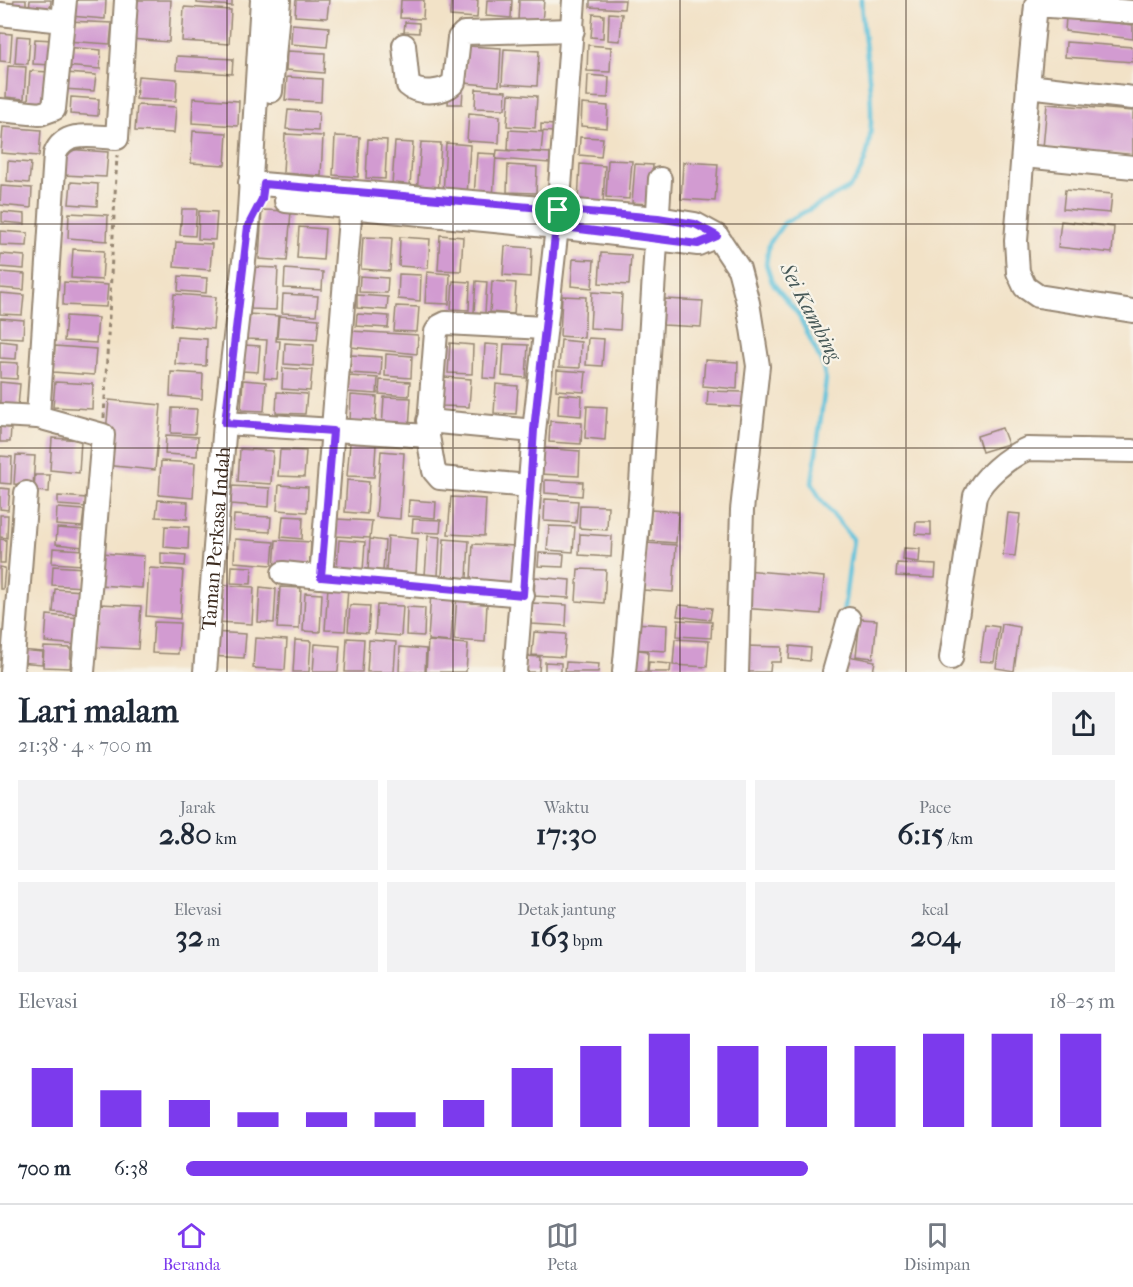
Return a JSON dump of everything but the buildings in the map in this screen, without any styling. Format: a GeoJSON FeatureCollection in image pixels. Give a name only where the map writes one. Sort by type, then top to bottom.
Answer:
{"type":"FeatureCollection","features":[{"type":"Feature","properties":{"kind":"street"},"geometry":{"type":"LineString","coordinates":[[38,417],[54,154],[59,142],[69,138],[117,138],[126,0]]}},
{"type":"Feature","properties":{"kind":"street","name":"Taman Perkasa Indah"},"geometry":{"type":"LineString","coordinates":[[256,191],[262,0]]}},
{"type":"Feature","properties":{"kind":"street","name":"Taman Perkasa Indah"},"geometry":{"type":"LineString","coordinates":[[205,672],[225,423],[248,226],[256,191],[279,0]]}},
{"type":"Feature","properties":{"kind":"street"},"geometry":{"type":"LineString","coordinates":[[515,672],[523,595],[529,486],[557,218],[574,0]]}},
{"type":"Feature","properties":{"kind":"street"},"geometry":{"type":"LineString","coordinates":[[1133,12],[1036,3],[1016,241],[1018,272],[1025,287],[1038,296],[1133,311]]}},
{"type":"Feature","properties":{"kind":"street"},"geometry":{"type":"LineString","coordinates":[[0,14],[64,11],[54,109],[40,114],[0,110]]}},
{"type":"Feature","properties":{"kind":"street"},"geometry":{"type":"LineString","coordinates":[[404,45],[408,85],[412,89],[431,91],[447,89],[454,82],[459,38],[464,33],[573,30]]}},
{"type":"Feature","properties":{"kind":"street"},"geometry":{"type":"LineString","coordinates":[[1028,86],[1133,98]]}},
{"type":"Feature","properties":{"kind":"street"},"geometry":{"type":"LineString","coordinates":[[1024,156],[1133,167]]}},
{"type":"Feature","properties":{"kind":"street"},"geometry":{"type":"LineString","coordinates":[[624,672],[640,500],[660,179]]}},
{"type":"Feature","properties":{"kind":"street"},"geometry":{"type":"LineString","coordinates":[[256,191],[658,229],[698,244],[717,236],[739,269],[748,303],[758,366],[742,510],[736,672]]}},
{"type":"Feature","properties":{"kind":"street"},"geometry":{"type":"LineString","coordinates":[[321,577],[352,201]]}},
{"type":"Feature","properties":{"kind":"street"},"geometry":{"type":"LineString","coordinates":[[529,486],[440,478],[434,471],[428,428],[436,332],[440,326],[446,324],[544,328]]}},
{"type":"Feature","properties":{"kind":"street"},"geometry":{"type":"LineString","coordinates":[[0,415],[38,417],[103,435],[82,672]]}},
{"type":"Feature","properties":{"kind":"street"},"geometry":{"type":"LineString","coordinates":[[225,423],[333,431],[428,428],[534,430]]}},
{"type":"Feature","properties":{"kind":"street"},"geometry":{"type":"LineString","coordinates":[[951,658],[975,496],[979,488],[1014,455],[1027,449],[1133,451]]}},
{"type":"Feature","properties":{"kind":"street"},"geometry":{"type":"LineString","coordinates":[[12,672],[26,493]]}},
{"type":"Feature","properties":{"kind":"street"},"geometry":{"type":"LineString","coordinates":[[283,573],[523,595]]}},
{"type":"Feature","properties":{"kind":"street"},"geometry":{"type":"LineString","coordinates":[[834,672],[849,618]]}},
{"type":"Feature","properties":{"kind":"path"},"geometry":{"type":"LineString","coordinates":[[103,435],[114,255],[117,138]]}},
{"type":"Feature","properties":{"kind":"waterway","name":"Sei Kambing"},"geometry":{"type":"LineString","coordinates":[[843,615],[853,539],[821,500],[812,483],[826,380],[822,363],[798,314],[772,282],[766,264],[769,244],[784,223],[849,188],[861,170],[868,148],[871,124],[869,72],[861,0]]}},
{"type":"Feature","properties":{"kind":"route"},"geometry":{"type":"LineString","coordinates":[[264,184],[558,210],[658,218],[695,224],[717,236],[698,244],[556,226],[534,430],[523,595],[321,577],[333,431],[225,423],[248,226],[262,199],[264,184]]}}]}
